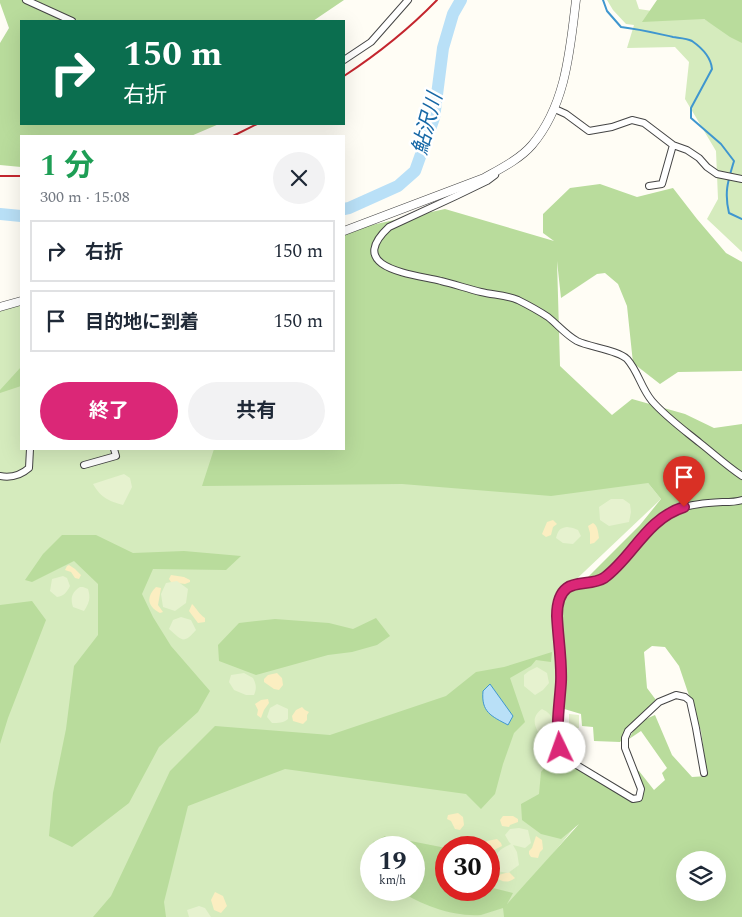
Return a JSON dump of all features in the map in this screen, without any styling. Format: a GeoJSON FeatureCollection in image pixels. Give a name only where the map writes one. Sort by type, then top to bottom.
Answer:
{"type":"FeatureCollection","features":[{"type":"Feature","properties":{"kind":"street"},"geometry":{"type":"LineString","coordinates":[[26,0],[70,20]]}},
{"type":"Feature","properties":{"kind":"street"},"geometry":{"type":"LineString","coordinates":[[345,59],[371,42],[408,0]]}},
{"type":"Feature","properties":{"kind":"street"},"geometry":{"type":"LineString","coordinates":[[576,0],[563,86],[555,109],[531,146],[487,181],[389,227],[381,234],[376,244],[374,250],[376,257],[383,265],[397,272],[516,300],[546,316],[578,342],[625,357],[633,366],[644,390],[652,401],[677,425],[742,476]]}},
{"type":"Feature","properties":{"kind":"street"},"geometry":{"type":"LineString","coordinates":[[555,109],[566,114],[589,131],[612,127],[632,120],[644,123],[673,145],[687,150],[699,158],[716,174],[742,179]]}},
{"type":"Feature","properties":{"kind":"street"},"geometry":{"type":"LineString","coordinates":[[649,186],[662,184],[673,145]]}},
{"type":"Feature","properties":{"kind":"street"},"geometry":{"type":"LineString","coordinates":[[345,231],[484,178],[505,166]]}},
{"type":"Feature","properties":{"kind":"street"},"geometry":{"type":"LineString","coordinates":[[0,307],[20,301]]}},
{"type":"Feature","properties":{"kind":"street"},"geometry":{"type":"LineString","coordinates":[[0,476],[10,478],[23,473],[29,468],[30,450]]}},
{"type":"Feature","properties":{"kind":"street"},"geometry":{"type":"LineString","coordinates":[[84,465],[116,456],[114,450]]}},
{"type":"Feature","properties":{"kind":"street"},"geometry":{"type":"LineString","coordinates":[[704,773],[690,701],[685,696],[676,695],[659,702],[628,731],[625,738],[625,748],[641,789],[639,798],[633,800],[565,758],[558,744],[561,680],[557,608],[561,594],[566,588],[602,579],[620,563],[636,543],[664,516],[674,510],[698,504],[742,500]]}},
{"type":"Feature","properties":{"kind":"green space"},"geometry":{"type":"Polygon","coordinates":[[[0,0],[344,0],[314,20],[20,20],[20,125],[217,125],[193,135],[20,135],[20,167],[0,165],[0,43],[9,28],[0,0]]]}},
{"type":"Feature","properties":{"kind":"green space"},"geometry":{"type":"Polygon","coordinates":[[[607,0],[636,0],[639,9],[704,19],[742,42],[742,252],[707,219],[718,199],[716,151],[685,99],[689,62],[675,47],[627,48],[634,25],[626,24],[613,10],[607,0]]]}},
{"type":"Feature","properties":{"kind":"green space"},"geometry":{"type":"Polygon","coordinates":[[[657,0],[742,0],[742,43],[704,19],[642,22],[657,0]]]}},
{"type":"Feature","properties":{"kind":"green space"},"geometry":{"type":"Polygon","coordinates":[[[600,184],[637,197],[673,188],[726,253],[742,262],[742,371],[678,372],[660,384],[633,363],[627,306],[618,284],[605,273],[597,274],[561,298],[557,261],[560,366],[612,415],[632,399],[685,414],[714,428],[742,424],[742,917],[504,917],[503,908],[481,915],[471,915],[449,912],[417,901],[425,901],[425,844],[435,846],[435,901],[500,901],[500,890],[513,893],[507,904],[579,824],[561,839],[541,834],[522,820],[521,804],[539,794],[541,772],[557,753],[638,802],[642,792],[635,770],[639,771],[654,790],[665,780],[662,773],[667,768],[641,731],[629,739],[639,724],[655,715],[672,755],[692,777],[707,776],[701,731],[679,666],[665,647],[652,646],[644,652],[647,688],[656,700],[646,714],[620,742],[594,741],[593,727],[582,726],[581,714],[561,708],[559,633],[562,603],[566,588],[582,583],[640,525],[661,499],[648,483],[551,496],[402,484],[202,486],[214,450],[345,450],[345,231],[445,209],[554,241],[543,233],[543,214],[570,188],[600,184]]]}},
{"type":"Feature","properties":{"kind":"green space"},"geometry":{"type":"Polygon","coordinates":[[[20,300],[20,450],[345,449],[648,483],[661,499],[566,589],[559,727],[575,827],[504,912],[504,917],[0,917],[0,304],[20,300]]]}},
{"type":"Feature","properties":{"kind":"green space"},"geometry":{"type":"Polygon","coordinates":[[[20,368],[20,386],[0,393],[0,390],[20,368]]]}},
{"type":"Feature","properties":{"kind":"green space"},"geometry":{"type":"Polygon","coordinates":[[[124,474],[130,478],[132,487],[123,505],[106,498],[99,493],[93,484],[124,474]]]}},
{"type":"Feature","properties":{"kind":"green space"},"geometry":{"type":"Polygon","coordinates":[[[611,499],[623,499],[630,504],[629,522],[609,526],[600,520],[599,507],[611,499]]]}},
{"type":"Feature","properties":{"kind":"green space"},"geometry":{"type":"Polygon","coordinates":[[[567,527],[578,530],[581,536],[573,544],[563,543],[556,538],[559,530],[567,527]]]}},
{"type":"Feature","properties":{"kind":"green space"},"geometry":{"type":"Polygon","coordinates":[[[62,535],[96,535],[133,553],[184,551],[241,556],[226,570],[153,569],[142,594],[153,617],[171,646],[210,691],[198,712],[159,747],[129,803],[72,847],[49,836],[53,793],[66,729],[74,666],[98,635],[98,584],[74,561],[32,582],[25,580],[43,554],[62,535]]]}},
{"type":"Feature","properties":{"kind":"green space"},"geometry":{"type":"Polygon","coordinates":[[[63,576],[67,578],[70,586],[62,596],[57,597],[50,591],[52,579],[63,576]]]}},
{"type":"Feature","properties":{"kind":"green space"},"geometry":{"type":"Polygon","coordinates":[[[177,581],[188,589],[186,603],[175,611],[163,607],[161,594],[166,583],[177,581]]]}},
{"type":"Feature","properties":{"kind":"green space"},"geometry":{"type":"Polygon","coordinates":[[[80,587],[88,589],[89,592],[89,601],[84,611],[73,607],[72,604],[73,593],[80,587]]]}},
{"type":"Feature","properties":{"kind":"green space"},"geometry":{"type":"Polygon","coordinates":[[[32,601],[46,620],[8,718],[0,744],[0,605],[32,601]]]}},
{"type":"Feature","properties":{"kind":"green space"},"geometry":{"type":"Polygon","coordinates":[[[181,617],[191,620],[196,630],[185,639],[180,638],[169,629],[173,620],[181,617]]]}},
{"type":"Feature","properties":{"kind":"green space"},"geometry":{"type":"Polygon","coordinates":[[[376,618],[390,636],[377,645],[352,652],[328,655],[256,675],[219,661],[218,645],[239,623],[275,619],[329,623],[353,629],[376,618]]]}},
{"type":"Feature","properties":{"kind":"green space"},"geometry":{"type":"Polygon","coordinates":[[[552,652],[551,662],[536,660],[531,666],[510,678],[525,722],[514,733],[495,794],[481,809],[466,794],[285,769],[188,806],[164,902],[166,917],[93,917],[111,896],[170,771],[215,726],[330,735],[446,696],[476,672],[504,667],[552,652]]]}},
{"type":"Feature","properties":{"kind":"green space"},"geometry":{"type":"Polygon","coordinates":[[[537,667],[547,673],[549,683],[535,695],[524,686],[524,675],[537,667]]]}},
{"type":"Feature","properties":{"kind":"green space"},"geometry":{"type":"Polygon","coordinates":[[[244,673],[254,680],[256,688],[254,695],[246,695],[234,690],[229,682],[231,675],[244,673]]]}},
{"type":"Feature","properties":{"kind":"green space"},"geometry":{"type":"Polygon","coordinates":[[[277,704],[288,709],[288,719],[279,723],[272,723],[267,717],[270,708],[277,704]]]}},
{"type":"Feature","properties":{"kind":"green space"},"geometry":{"type":"Polygon","coordinates":[[[542,709],[552,718],[551,727],[543,733],[538,732],[535,725],[535,717],[542,709]]]}},
{"type":"Feature","properties":{"kind":"green space"},"geometry":{"type":"Polygon","coordinates":[[[569,714],[579,715],[579,728],[569,728],[569,714]]]}},
{"type":"Feature","properties":{"kind":"green space"},"geometry":{"type":"Polygon","coordinates":[[[569,729],[579,730],[579,743],[568,742],[569,729]]]}},
{"type":"Feature","properties":{"kind":"green space"},"geometry":{"type":"Polygon","coordinates":[[[510,829],[528,830],[531,843],[525,848],[513,845],[517,852],[519,865],[508,873],[500,872],[500,850],[511,844],[505,835],[510,829]]]}},
{"type":"Feature","properties":{"kind":"green space"},"geometry":{"type":"Polygon","coordinates":[[[199,906],[205,908],[211,917],[189,917],[187,910],[199,906]]]}},
{"type":"Feature","properties":{"kind":"sand"},"geometry":{"type":"Polygon","coordinates":[[[553,520],[557,524],[553,527],[551,535],[546,537],[542,534],[547,522],[553,520]]]}},
{"type":"Feature","properties":{"kind":"sand"},"geometry":{"type":"Polygon","coordinates":[[[593,523],[597,527],[599,538],[590,544],[588,526],[593,523]]]}},
{"type":"Feature","properties":{"kind":"sand"},"geometry":{"type":"Polygon","coordinates":[[[69,565],[81,575],[79,579],[75,578],[71,572],[65,570],[69,565]]]}},
{"type":"Feature","properties":{"kind":"sand"},"geometry":{"type":"Polygon","coordinates":[[[171,575],[184,577],[190,580],[190,582],[185,584],[171,582],[169,579],[171,575]]]}},
{"type":"Feature","properties":{"kind":"sand"},"geometry":{"type":"Polygon","coordinates":[[[156,587],[161,588],[158,605],[163,612],[160,613],[152,607],[149,601],[156,587]]]}},
{"type":"Feature","properties":{"kind":"sand"},"geometry":{"type":"Polygon","coordinates":[[[192,604],[205,618],[205,622],[198,623],[189,611],[192,604]]]}},
{"type":"Feature","properties":{"kind":"sand"},"geometry":{"type":"Polygon","coordinates":[[[277,673],[282,678],[283,685],[279,690],[264,682],[268,675],[277,673]]]}},
{"type":"Feature","properties":{"kind":"sand"},"geometry":{"type":"Polygon","coordinates":[[[268,699],[269,703],[261,718],[257,715],[258,710],[255,704],[261,700],[268,699]]]}},
{"type":"Feature","properties":{"kind":"sand"},"geometry":{"type":"Polygon","coordinates":[[[302,707],[309,712],[307,720],[303,724],[293,721],[292,716],[296,710],[302,707]]]}},
{"type":"Feature","properties":{"kind":"sand"},"geometry":{"type":"Polygon","coordinates":[[[548,735],[551,738],[549,743],[541,746],[537,741],[539,737],[548,735]]]}},
{"type":"Feature","properties":{"kind":"sand"},"geometry":{"type":"Polygon","coordinates":[[[458,813],[463,817],[464,825],[460,830],[455,829],[451,821],[447,819],[448,815],[458,813]]]}},
{"type":"Feature","properties":{"kind":"sand"},"geometry":{"type":"Polygon","coordinates":[[[503,816],[513,816],[518,819],[518,822],[509,827],[502,826],[500,820],[503,816]]]}},
{"type":"Feature","properties":{"kind":"sand"},"geometry":{"type":"Polygon","coordinates":[[[536,836],[542,840],[543,849],[538,858],[531,857],[529,854],[536,836]]]}},
{"type":"Feature","properties":{"kind":"sand"},"geometry":{"type":"Polygon","coordinates":[[[509,872],[515,878],[507,882],[502,881],[500,880],[500,875],[509,872]]]}},
{"type":"Feature","properties":{"kind":"sand"},"geometry":{"type":"Polygon","coordinates":[[[215,892],[223,896],[227,906],[221,913],[214,910],[211,900],[215,892]]]}},
{"type":"Feature","properties":{"kind":"water"},"geometry":{"type":"Polygon","coordinates":[[[490,684],[513,716],[508,725],[492,716],[486,709],[483,691],[490,684]]]}},
{"type":"Feature","properties":{"kind":"waterway","name":"鮎沢川"},"geometry":{"type":"LineString","coordinates":[[345,209],[398,186],[415,171],[434,118],[443,48],[453,14],[461,0]]}},
{"type":"Feature","properties":{"kind":"waterway"},"geometry":{"type":"LineString","coordinates":[[603,0],[607,11],[621,27],[690,40],[708,57],[712,69],[691,108],[691,118],[721,144],[734,161],[727,187],[727,199],[729,213],[742,219]]}},
{"type":"Feature","properties":{"kind":"waterway","name":"鮎沢川"},"geometry":{"type":"LineString","coordinates":[[0,214],[20,216]]}},
{"type":"Feature","properties":{"kind":"railway"},"geometry":{"type":"LineString","coordinates":[[345,75],[393,41],[437,0]]}},
{"type":"Feature","properties":{"kind":"railway"},"geometry":{"type":"LineString","coordinates":[[235,135],[255,125]]}},
{"type":"Feature","properties":{"kind":"railway"},"geometry":{"type":"LineString","coordinates":[[0,176],[20,176]]}},
{"type":"Feature","properties":{"kind":"route"},"geometry":{"type":"LineString","coordinates":[[560,748],[558,744],[558,727],[561,680],[557,608],[561,594],[570,586],[602,579],[620,563],[636,543],[664,516],[684,507]]}}]}
